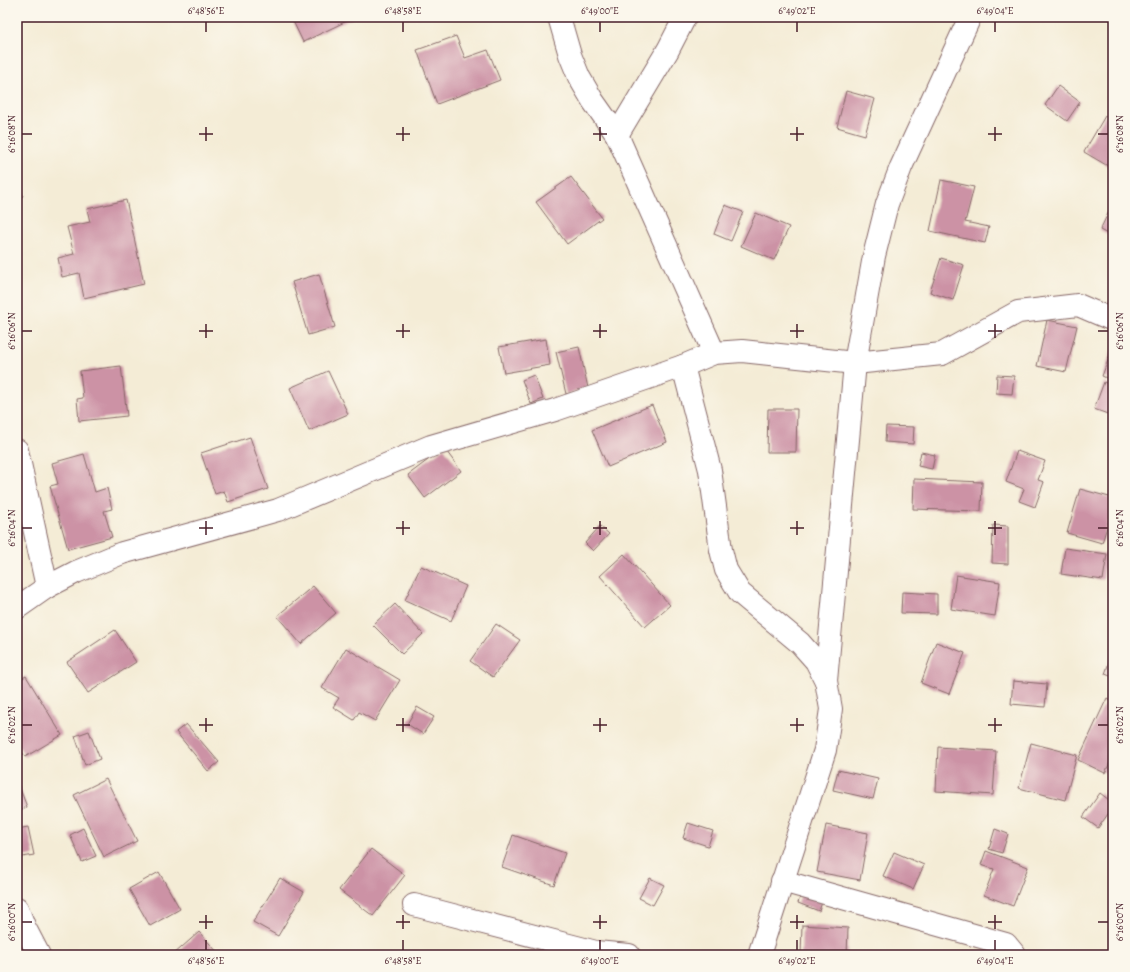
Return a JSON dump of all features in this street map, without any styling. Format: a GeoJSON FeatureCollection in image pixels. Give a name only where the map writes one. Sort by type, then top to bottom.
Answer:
{"type":"FeatureCollection","features":[{"type":"Feature","properties":{"kind":"street"},"geometry":{"type":"LineString","coordinates":[[559,17],[570,54],[579,77],[593,101],[617,135],[714,353]]}},
{"type":"Feature","properties":{"kind":"street"},"geometry":{"type":"LineString","coordinates":[[617,135],[668,50],[685,17]]}},
{"type":"Feature","properties":{"kind":"street"},"geometry":{"type":"LineString","coordinates":[[759,955],[825,750],[831,709],[826,681],[855,363],[874,256],[887,204],[900,167],[970,17]]}},
{"type":"Feature","properties":{"kind":"street"},"geometry":{"type":"LineString","coordinates":[[17,608],[47,587],[76,572],[122,553],[278,510],[431,446],[555,410],[683,366],[714,353],[742,352],[855,363],[942,354],[1018,312],[1078,305],[1113,320]]}},
{"type":"Feature","properties":{"kind":"street"},"geometry":{"type":"LineString","coordinates":[[683,366],[710,470],[720,550],[726,570],[740,593],[800,643],[816,661],[826,681]]}},
{"type":"Feature","properties":{"kind":"street"},"geometry":{"type":"LineString","coordinates":[[17,450],[47,587]]}},
{"type":"Feature","properties":{"kind":"street"},"geometry":{"type":"LineString","coordinates":[[782,881],[1006,944],[1015,955]]}},
{"type":"Feature","properties":{"kind":"street"},"geometry":{"type":"LineString","coordinates":[[414,905],[596,952],[629,955]]}},
{"type":"Feature","properties":{"kind":"street"},"geometry":{"type":"LineString","coordinates":[[17,908],[25,928],[39,955]]}},
{"type":"Feature","properties":{"kind":"building"},"geometry":{"type":"Polygon","coordinates":[[[291,17],[355,17],[303,42],[291,17]]]}},
{"type":"Feature","properties":{"kind":"building"},"geometry":{"type":"Polygon","coordinates":[[[456,36],[465,58],[488,50],[500,80],[437,104],[417,50],[456,36]]]}},
{"type":"Feature","properties":{"kind":"building"},"geometry":{"type":"Polygon","coordinates":[[[1058,86],[1080,102],[1067,121],[1045,105],[1058,86]]]}},
{"type":"Feature","properties":{"kind":"building"},"geometry":{"type":"Polygon","coordinates":[[[846,91],[875,99],[865,135],[837,127],[846,91]]]}},
{"type":"Feature","properties":{"kind":"building"},"geometry":{"type":"Polygon","coordinates":[[[1105,116],[1113,120],[1113,169],[1084,152],[1105,116]]]}},
{"type":"Feature","properties":{"kind":"building"},"geometry":{"type":"Polygon","coordinates":[[[17,177],[23,196],[17,198],[17,177]]]}},
{"type":"Feature","properties":{"kind":"building"},"geometry":{"type":"Polygon","coordinates":[[[571,177],[602,218],[567,244],[536,202],[571,177]]]}},
{"type":"Feature","properties":{"kind":"building"},"geometry":{"type":"Polygon","coordinates":[[[941,180],[974,187],[965,222],[989,227],[985,243],[930,231],[941,180]]]}},
{"type":"Feature","properties":{"kind":"building"},"geometry":{"type":"Polygon","coordinates":[[[126,200],[144,284],[84,298],[79,273],[62,277],[58,258],[74,254],[67,227],[90,222],[87,209],[126,200]]]}},
{"type":"Feature","properties":{"kind":"building"},"geometry":{"type":"Polygon","coordinates":[[[1113,203],[1113,237],[1100,230],[1113,203]]]}},
{"type":"Feature","properties":{"kind":"building"},"geometry":{"type":"Polygon","coordinates":[[[725,205],[743,212],[731,241],[714,234],[725,205]]]}},
{"type":"Feature","properties":{"kind":"building"},"geometry":{"type":"Polygon","coordinates":[[[756,213],[789,227],[774,260],[741,246],[756,213]]]}},
{"type":"Feature","properties":{"kind":"building"},"geometry":{"type":"Polygon","coordinates":[[[941,258],[964,265],[953,300],[930,292],[941,258]]]}},
{"type":"Feature","properties":{"kind":"building"},"geometry":{"type":"Polygon","coordinates":[[[319,274],[335,327],[308,335],[292,282],[319,274]]]}},
{"type":"Feature","properties":{"kind":"building"},"geometry":{"type":"Polygon","coordinates":[[[1047,320],[1077,326],[1066,372],[1037,366],[1047,320]]]}},
{"type":"Feature","properties":{"kind":"building"},"geometry":{"type":"Polygon","coordinates":[[[546,339],[550,365],[504,373],[499,347],[546,339]]]}},
{"type":"Feature","properties":{"kind":"building"},"geometry":{"type":"Polygon","coordinates":[[[579,347],[588,388],[566,394],[556,352],[579,347]]]}},
{"type":"Feature","properties":{"kind":"building"},"geometry":{"type":"Polygon","coordinates":[[[1113,347],[1113,381],[1102,376],[1113,347]]]}},
{"type":"Feature","properties":{"kind":"building"},"geometry":{"type":"Polygon","coordinates":[[[121,366],[127,416],[79,421],[77,399],[83,398],[80,371],[121,366]]]}},
{"type":"Feature","properties":{"kind":"building"},"geometry":{"type":"Polygon","coordinates":[[[328,371],[348,414],[309,431],[290,388],[328,371]]]}},
{"type":"Feature","properties":{"kind":"building"},"geometry":{"type":"Polygon","coordinates":[[[534,375],[543,399],[531,404],[522,380],[534,375]]]}},
{"type":"Feature","properties":{"kind":"building"},"geometry":{"type":"Polygon","coordinates":[[[997,375],[1014,376],[1012,394],[996,393],[997,375]]]}},
{"type":"Feature","properties":{"kind":"building"},"geometry":{"type":"Polygon","coordinates":[[[1104,382],[1113,386],[1113,416],[1094,409],[1104,382]]]}},
{"type":"Feature","properties":{"kind":"building"},"geometry":{"type":"Polygon","coordinates":[[[652,405],[667,442],[608,467],[592,430],[652,405]]]}},
{"type":"Feature","properties":{"kind":"building"},"geometry":{"type":"Polygon","coordinates":[[[768,409],[797,409],[796,452],[767,452],[768,409]]]}},
{"type":"Feature","properties":{"kind":"building"},"geometry":{"type":"Polygon","coordinates":[[[886,426],[914,427],[913,444],[885,442],[886,426]]]}},
{"type":"Feature","properties":{"kind":"building"},"geometry":{"type":"Polygon","coordinates":[[[250,437],[268,489],[228,502],[224,491],[215,494],[201,453],[250,437]]]}},
{"type":"Feature","properties":{"kind":"building"},"geometry":{"type":"Polygon","coordinates":[[[444,448],[461,471],[425,498],[408,475],[444,448]]]}},
{"type":"Feature","properties":{"kind":"building"},"geometry":{"type":"Polygon","coordinates":[[[1017,451],[1045,461],[1038,480],[1044,482],[1035,507],[1019,501],[1024,489],[1006,482],[1017,451]]]}},
{"type":"Feature","properties":{"kind":"building"},"geometry":{"type":"Polygon","coordinates":[[[921,452],[935,455],[932,469],[918,466],[921,452]]]}},
{"type":"Feature","properties":{"kind":"building"},"geometry":{"type":"Polygon","coordinates":[[[84,454],[95,492],[107,488],[112,509],[104,511],[112,537],[68,549],[50,486],[58,484],[52,463],[84,454]]]}},
{"type":"Feature","properties":{"kind":"building"},"geometry":{"type":"Polygon","coordinates":[[[914,479],[982,482],[981,511],[913,509],[914,479]]]}},
{"type":"Feature","properties":{"kind":"building"},"geometry":{"type":"Polygon","coordinates":[[[1080,489],[1113,498],[1113,507],[1102,543],[1067,533],[1080,489]]]}},
{"type":"Feature","properties":{"kind":"building"},"geometry":{"type":"Polygon","coordinates":[[[993,525],[1008,526],[1008,564],[992,563],[993,525]]]}},
{"type":"Feature","properties":{"kind":"building"},"geometry":{"type":"Polygon","coordinates":[[[600,526],[609,534],[593,551],[585,543],[600,526]]]}},
{"type":"Feature","properties":{"kind":"building"},"geometry":{"type":"Polygon","coordinates":[[[1065,548],[1107,554],[1103,580],[1061,574],[1065,548]]]}},
{"type":"Feature","properties":{"kind":"building"},"geometry":{"type":"Polygon","coordinates":[[[624,554],[670,605],[645,627],[600,576],[624,554]]]}},
{"type":"Feature","properties":{"kind":"building"},"geometry":{"type":"Polygon","coordinates":[[[421,566],[466,586],[451,621],[405,600],[421,566]]]}},
{"type":"Feature","properties":{"kind":"building"},"geometry":{"type":"Polygon","coordinates":[[[956,575],[1000,582],[995,616],[951,609],[956,575]]]}},
{"type":"Feature","properties":{"kind":"building"},"geometry":{"type":"Polygon","coordinates":[[[313,586],[336,613],[301,644],[277,616],[313,586]]]}},
{"type":"Feature","properties":{"kind":"building"},"geometry":{"type":"Polygon","coordinates":[[[902,592],[937,594],[937,614],[901,613],[902,592]]]}},
{"type":"Feature","properties":{"kind":"building"},"geometry":{"type":"Polygon","coordinates":[[[395,604],[423,634],[402,654],[373,625],[395,604]]]}},
{"type":"Feature","properties":{"kind":"building"},"geometry":{"type":"Polygon","coordinates":[[[496,624],[520,640],[493,677],[470,661],[496,624]]]}},
{"type":"Feature","properties":{"kind":"building"},"geometry":{"type":"Polygon","coordinates":[[[115,630],[136,662],[88,693],[67,662],[115,630]]]}},
{"type":"Feature","properties":{"kind":"building"},"geometry":{"type":"Polygon","coordinates":[[[936,642],[965,653],[949,694],[921,683],[936,642]]]}},
{"type":"Feature","properties":{"kind":"building"},"geometry":{"type":"Polygon","coordinates":[[[346,648],[400,680],[375,721],[359,712],[354,720],[333,707],[339,698],[322,688],[346,648]]]}},
{"type":"Feature","properties":{"kind":"building"},"geometry":{"type":"Polygon","coordinates":[[[1113,651],[1113,677],[1105,674],[1113,651]]]}},
{"type":"Feature","properties":{"kind":"building"},"geometry":{"type":"Polygon","coordinates":[[[26,676],[62,735],[25,757],[17,743],[17,681],[26,676]]]}},
{"type":"Feature","properties":{"kind":"building"},"geometry":{"type":"Polygon","coordinates":[[[1013,681],[1047,684],[1045,707],[1011,704],[1013,681]]]}},
{"type":"Feature","properties":{"kind":"building"},"geometry":{"type":"Polygon","coordinates":[[[1107,698],[1113,701],[1113,761],[1111,760],[1105,773],[1078,760],[1107,698]]]}},
{"type":"Feature","properties":{"kind":"building"},"geometry":{"type":"Polygon","coordinates":[[[417,707],[434,717],[423,734],[407,724],[417,707]]]}},
{"type":"Feature","properties":{"kind":"building"},"geometry":{"type":"Polygon","coordinates":[[[186,724],[219,762],[208,771],[176,732],[186,724]]]}},
{"type":"Feature","properties":{"kind":"building"},"geometry":{"type":"Polygon","coordinates":[[[89,731],[100,759],[85,765],[75,736],[89,731]]]}},
{"type":"Feature","properties":{"kind":"building"},"geometry":{"type":"Polygon","coordinates":[[[1031,743],[1077,755],[1065,800],[1019,788],[1031,743]]]}},
{"type":"Feature","properties":{"kind":"building"},"geometry":{"type":"Polygon","coordinates":[[[938,747],[996,751],[993,795],[936,791],[938,747]]]}},
{"type":"Feature","properties":{"kind":"building"},"geometry":{"type":"Polygon","coordinates":[[[838,770],[878,779],[873,799],[833,790],[838,770]]]}},
{"type":"Feature","properties":{"kind":"building"},"geometry":{"type":"Polygon","coordinates":[[[106,779],[137,841],[104,857],[74,795],[106,779]]]}},
{"type":"Feature","properties":{"kind":"building"},"geometry":{"type":"Polygon","coordinates":[[[19,786],[27,807],[17,811],[17,787],[19,786]]]}},
{"type":"Feature","properties":{"kind":"building"},"geometry":{"type":"Polygon","coordinates":[[[1100,793],[1113,803],[1113,807],[1098,828],[1083,817],[1100,793]]]}},
{"type":"Feature","properties":{"kind":"building"},"geometry":{"type":"Polygon","coordinates":[[[688,823],[713,831],[708,846],[683,838],[688,823]]]}},
{"type":"Feature","properties":{"kind":"building"},"geometry":{"type":"Polygon","coordinates":[[[826,825],[868,833],[860,880],[817,872],[826,825]]]}},
{"type":"Feature","properties":{"kind":"building"},"geometry":{"type":"Polygon","coordinates":[[[28,827],[34,855],[17,858],[17,829],[28,827]]]}},
{"type":"Feature","properties":{"kind":"building"},"geometry":{"type":"Polygon","coordinates":[[[83,828],[96,856],[82,862],[70,835],[83,828]]]}},
{"type":"Feature","properties":{"kind":"building"},"geometry":{"type":"Polygon","coordinates":[[[995,829],[1008,834],[1002,853],[989,849],[995,829]]]}},
{"type":"Feature","properties":{"kind":"building"},"geometry":{"type":"Polygon","coordinates":[[[513,835],[565,853],[554,885],[502,867],[513,835]]]}},
{"type":"Feature","properties":{"kind":"building"},"geometry":{"type":"Polygon","coordinates":[[[371,849],[405,875],[373,916],[339,890],[371,849]]]}},
{"type":"Feature","properties":{"kind":"building"},"geometry":{"type":"Polygon","coordinates":[[[986,851],[1028,867],[1013,906],[984,895],[994,869],[981,865],[986,851]]]}},
{"type":"Feature","properties":{"kind":"building"},"geometry":{"type":"Polygon","coordinates":[[[894,852],[924,865],[913,889],[883,876],[894,852]]]}},
{"type":"Feature","properties":{"kind":"building"},"geometry":{"type":"Polygon","coordinates":[[[159,872],[180,909],[150,926],[129,889],[159,872]]]}},
{"type":"Feature","properties":{"kind":"building"},"geometry":{"type":"Polygon","coordinates":[[[280,878],[304,892],[278,936],[253,922],[280,878]]]}},
{"type":"Feature","properties":{"kind":"building"},"geometry":{"type":"Polygon","coordinates":[[[650,878],[664,885],[653,905],[639,898],[650,878]]]}},
{"type":"Feature","properties":{"kind":"building"},"geometry":{"type":"Polygon","coordinates":[[[801,894],[822,902],[819,911],[798,903],[801,894]]]}},
{"type":"Feature","properties":{"kind":"building"},"geometry":{"type":"Polygon","coordinates":[[[802,925],[848,928],[847,955],[801,955],[802,925]]]}},
{"type":"Feature","properties":{"kind":"building"},"geometry":{"type":"Polygon","coordinates":[[[199,932],[220,955],[173,955],[199,932]]]}}]}
